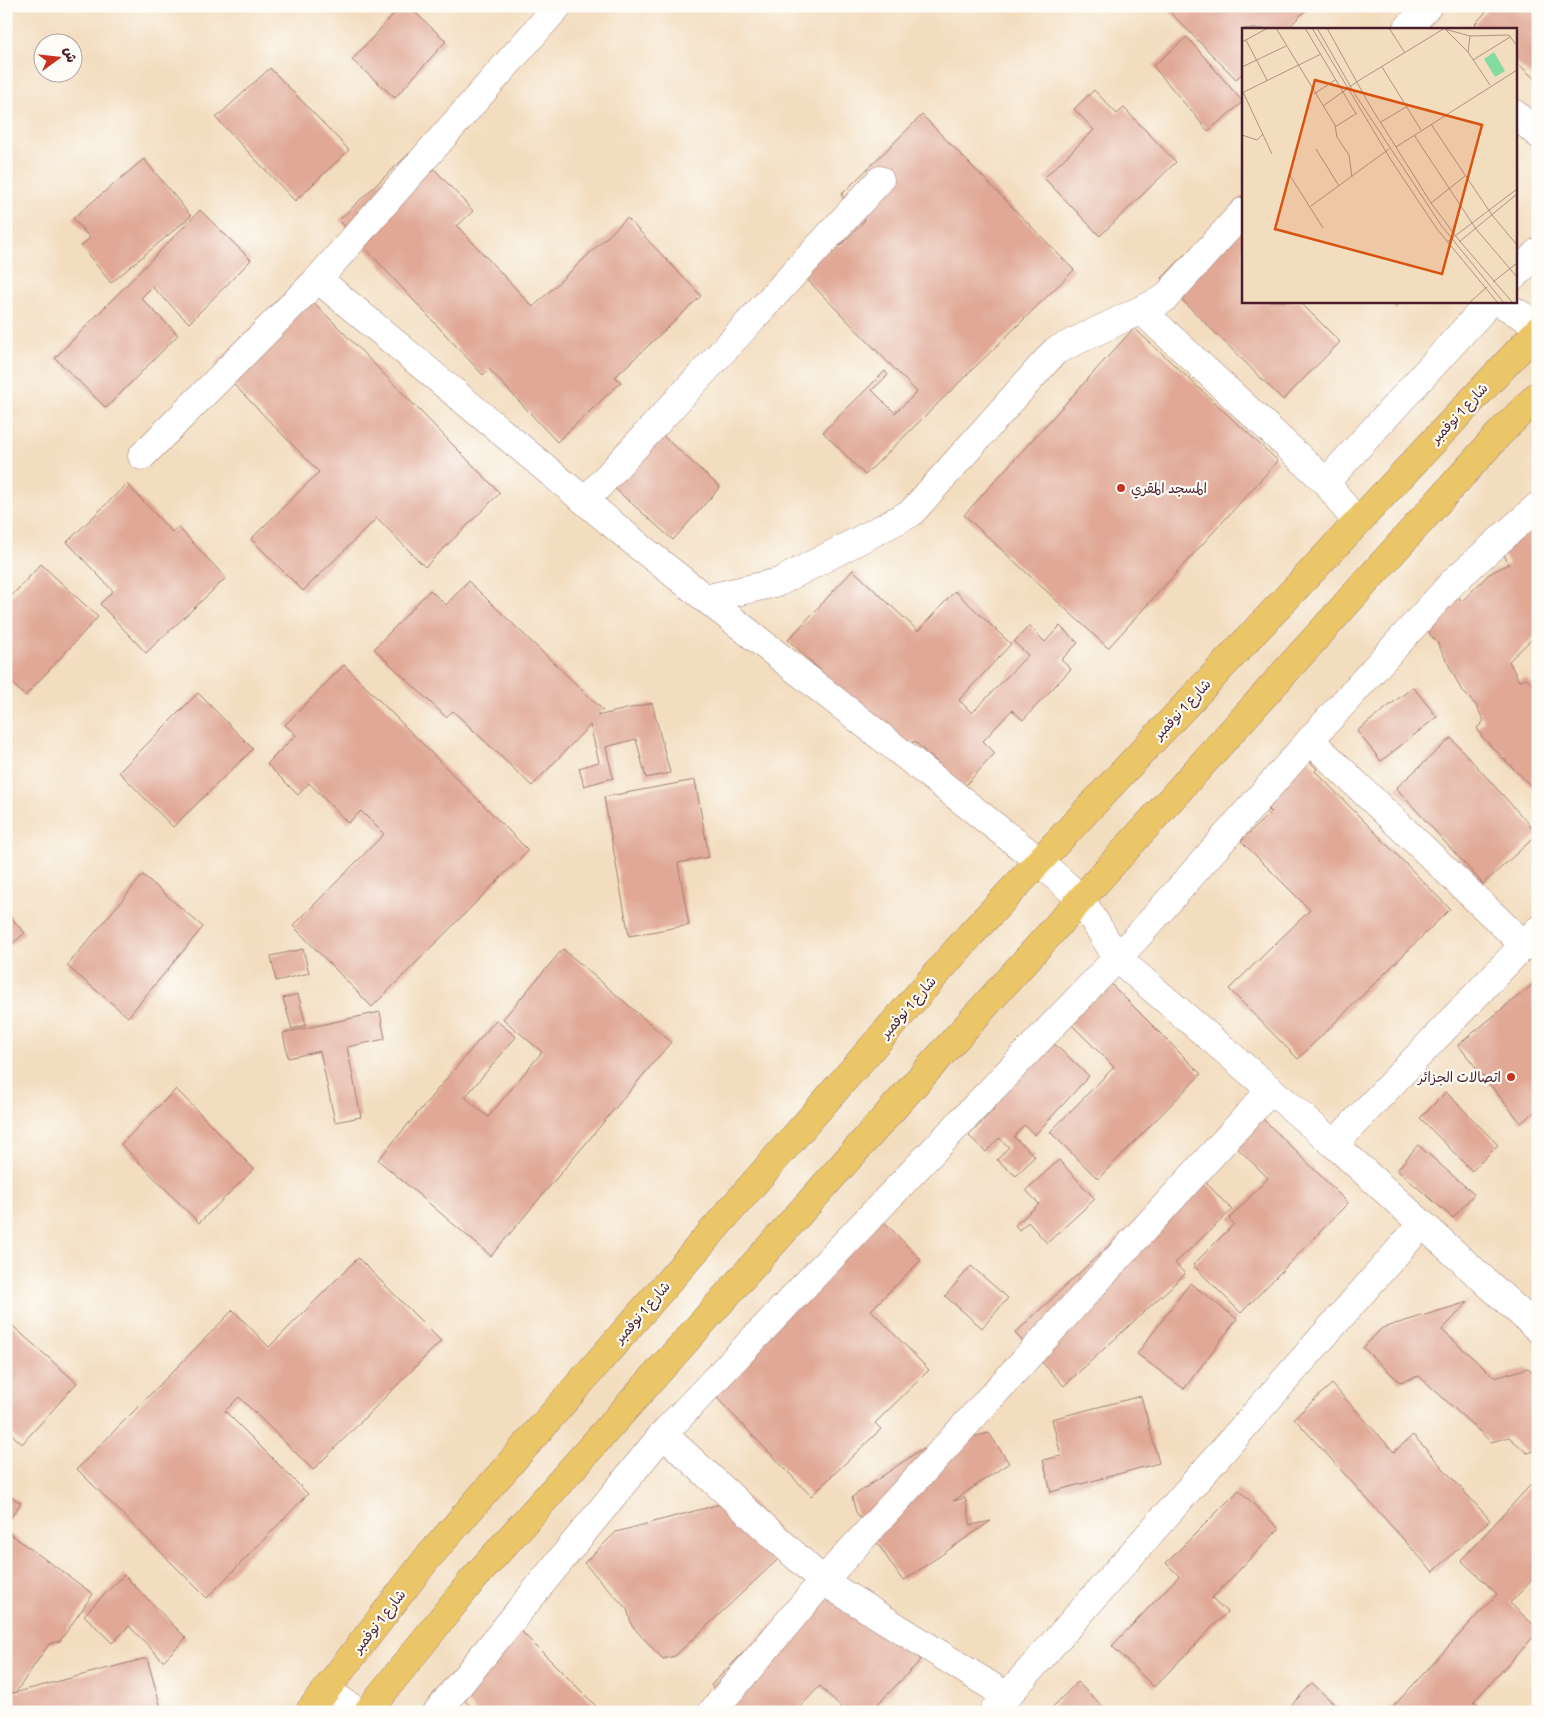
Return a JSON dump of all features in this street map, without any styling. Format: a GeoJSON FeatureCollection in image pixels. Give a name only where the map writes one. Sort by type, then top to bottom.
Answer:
{"type":"FeatureCollection","features":[{"type":"Feature","properties":{"kind":"main road","name":"شارع 1 نوفمبر"},"geometry":{"type":"LineString","coordinates":[[310,1712],[425,1562],[965,941],[1538,330]]}},
{"type":"Feature","properties":{"kind":"main road"},"geometry":{"type":"LineString","coordinates":[[367,1712],[471,1582],[1081,899],[1499,434],[1538,394]]}},
{"type":"Feature","properties":{"kind":"street"},"geometry":{"type":"LineString","coordinates":[[142,456],[318,280],[558,6]]}},
{"type":"Feature","properties":{"kind":"street"},"geometry":{"type":"LineString","coordinates":[[1516,115],[1538,134]]}},
{"type":"Feature","properties":{"kind":"street"},"geometry":{"type":"LineString","coordinates":[[585,501],[880,180]]}},
{"type":"Feature","properties":{"kind":"street"},"geometry":{"type":"LineString","coordinates":[[706,599],[778,582],[911,513],[1055,351],[1164,300],[1242,213]]}},
{"type":"Feature","properties":{"kind":"street"},"geometry":{"type":"LineString","coordinates":[[1516,274],[1538,252]]}},
{"type":"Feature","properties":{"kind":"street"},"geometry":{"type":"LineString","coordinates":[[318,280],[706,599],[1039,861],[1081,899],[1117,958],[1334,1144],[1538,1329]]}},
{"type":"Feature","properties":{"kind":"street"},"geometry":{"type":"LineString","coordinates":[[1326,482],[1490,302]]}},
{"type":"Feature","properties":{"kind":"street"},"geometry":{"type":"LineString","coordinates":[[1499,302],[1538,325]]}},
{"type":"Feature","properties":{"kind":"street"},"geometry":{"type":"LineString","coordinates":[[1141,310],[1326,482],[1357,523]]}},
{"type":"Feature","properties":{"kind":"street"},"geometry":{"type":"LineString","coordinates":[[437,1712],[663,1434],[1117,958],[1455,580],[1538,506]]}},
{"type":"Feature","properties":{"kind":"street"},"geometry":{"type":"LineString","coordinates":[[1310,740],[1531,938],[1334,1144]]}},
{"type":"Feature","properties":{"kind":"street"},"geometry":{"type":"LineString","coordinates":[[712,1712],[823,1581],[1271,1090]]}},
{"type":"Feature","properties":{"kind":"street"},"geometry":{"type":"LineString","coordinates":[[663,1434],[823,1581],[1000,1704],[1422,1224]]}},
{"type":"Feature","properties":{"kind":"street"},"geometry":{"type":"LineString","coordinates":[[326,1690],[358,1712]]}},
{"type":"Feature","properties":{"kind":"building"},"geometry":{"type":"Polygon","coordinates":[[[401,6],[408,6],[446,41],[395,98],[352,60],[401,6]]]}},
{"type":"Feature","properties":{"kind":"building"},"geometry":{"type":"Polygon","coordinates":[[[1164,6],[1310,6],[1288,28],[1242,28],[1242,74],[1236,79],[1164,6]]]}},
{"type":"Feature","properties":{"kind":"building"},"geometry":{"type":"Polygon","coordinates":[[[1491,6],[1538,6],[1538,82],[1516,62],[1516,28],[1479,28],[1475,24],[1491,6]]]}},
{"type":"Feature","properties":{"kind":"building"},"geometry":{"type":"Polygon","coordinates":[[[1187,37],[1242,103],[1208,131],[1153,66],[1187,37]]]}},
{"type":"Feature","properties":{"kind":"building"},"geometry":{"type":"Polygon","coordinates":[[[270,68],[349,150],[295,201],[216,118],[270,68]]]}},
{"type":"Feature","properties":{"kind":"building"},"geometry":{"type":"Polygon","coordinates":[[[1094,90],[1117,114],[1124,108],[1176,162],[1100,236],[1044,178],[1094,130],[1074,109],[1094,90]]]}},
{"type":"Feature","properties":{"kind":"building"},"geometry":{"type":"Polygon","coordinates":[[[922,115],[1074,270],[865,475],[823,432],[885,371],[888,375],[872,390],[895,413],[917,392],[792,264],[825,231],[840,246],[865,220],[841,195],[922,115]]]}},
{"type":"Feature","properties":{"kind":"building"},"geometry":{"type":"Polygon","coordinates":[[[415,148],[473,211],[457,226],[533,307],[627,218],[701,296],[615,377],[621,382],[557,442],[489,369],[483,375],[339,220],[415,148]]]}},
{"type":"Feature","properties":{"kind":"building"},"geometry":{"type":"Polygon","coordinates":[[[144,159],[191,216],[111,283],[81,246],[90,238],[73,218],[144,159]]]}},
{"type":"Feature","properties":{"kind":"building"},"geometry":{"type":"Polygon","coordinates":[[[1242,196],[1242,302],[1300,302],[1340,342],[1283,400],[1161,279],[1242,196]]]}},
{"type":"Feature","properties":{"kind":"building"},"geometry":{"type":"Polygon","coordinates":[[[200,210],[251,260],[189,323],[152,287],[141,298],[178,335],[106,408],[55,358],[200,210]]]}},
{"type":"Feature","properties":{"kind":"building"},"geometry":{"type":"Polygon","coordinates":[[[296,284],[500,493],[425,567],[377,518],[303,591],[251,539],[319,472],[214,364],[296,284]]]}},
{"type":"Feature","properties":{"kind":"building"},"geometry":{"type":"Polygon","coordinates":[[[1392,302],[1401,302],[1395,307],[1392,302]]]}},
{"type":"Feature","properties":{"kind":"building","name":"المسجد المقري"},"geometry":{"type":"Polygon","coordinates":[[[1134,328],[1278,461],[1108,648],[964,515],[1134,328]]]}},
{"type":"Feature","properties":{"kind":"building"},"geometry":{"type":"Polygon","coordinates":[[[643,418],[720,487],[673,540],[596,472],[643,418]]]}},
{"type":"Feature","properties":{"kind":"building"},"geometry":{"type":"Polygon","coordinates":[[[127,484],[172,532],[178,527],[226,578],[146,653],[100,604],[113,591],[67,542],[127,484]]]}},
{"type":"Feature","properties":{"kind":"building"},"geometry":{"type":"Polygon","coordinates":[[[1538,495],[1538,633],[1509,661],[1519,681],[1526,678],[1538,690],[1538,793],[1482,737],[1477,728],[1484,721],[1476,705],[1462,691],[1437,642],[1431,636],[1420,615],[1454,592],[1462,601],[1489,574],[1509,564],[1495,538],[1538,495]]]}},
{"type":"Feature","properties":{"kind":"building"},"geometry":{"type":"Polygon","coordinates":[[[41,564],[98,617],[25,696],[6,678],[6,602],[41,564]]]}},
{"type":"Feature","properties":{"kind":"building"},"geometry":{"type":"Polygon","coordinates":[[[853,570],[918,631],[955,591],[1011,644],[959,700],[972,713],[1028,655],[1014,642],[1029,626],[1045,642],[1060,626],[1078,643],[1061,660],[1071,669],[1023,720],[1012,710],[983,741],[995,753],[964,787],[914,741],[905,750],[788,640],[853,570]]]}},
{"type":"Feature","properties":{"kind":"building"},"geometry":{"type":"Polygon","coordinates":[[[468,581],[603,710],[597,716],[652,703],[670,773],[646,778],[636,739],[606,747],[613,778],[584,786],[579,768],[599,762],[590,725],[532,786],[453,711],[446,717],[374,649],[430,590],[446,605],[468,581]]]}},
{"type":"Feature","properties":{"kind":"building"},"geometry":{"type":"Polygon","coordinates":[[[344,665],[528,850],[372,1007],[293,926],[384,834],[361,811],[348,823],[309,783],[298,795],[267,764],[296,735],[285,725],[344,665]]]}},
{"type":"Feature","properties":{"kind":"building"},"geometry":{"type":"Polygon","coordinates":[[[1413,687],[1437,717],[1381,761],[1357,731],[1413,687]]]}},
{"type":"Feature","properties":{"kind":"building"},"geometry":{"type":"Polygon","coordinates":[[[198,693],[253,749],[173,827],[119,772],[198,693]]]}},
{"type":"Feature","properties":{"kind":"building"},"geometry":{"type":"Polygon","coordinates":[[[1451,738],[1538,834],[1483,884],[1396,788],[1451,738]]]}},
{"type":"Feature","properties":{"kind":"building"},"geometry":{"type":"Polygon","coordinates":[[[1296,748],[1317,769],[1315,771],[1450,909],[1298,1059],[1229,989],[1310,910],[1241,841],[1271,812],[1251,792],[1296,748]]]}},
{"type":"Feature","properties":{"kind":"building"},"geometry":{"type":"Polygon","coordinates":[[[695,780],[709,857],[678,863],[689,925],[629,936],[604,797],[695,780]]]}},
{"type":"Feature","properties":{"kind":"building"},"geometry":{"type":"Polygon","coordinates":[[[143,875],[203,927],[128,1017],[67,966],[143,875]]]}},
{"type":"Feature","properties":{"kind":"building"},"geometry":{"type":"Polygon","coordinates":[[[6,912],[25,933],[6,949],[6,912]]]}},
{"type":"Feature","properties":{"kind":"building"},"geometry":{"type":"Polygon","coordinates":[[[303,949],[309,973],[276,981],[271,956],[303,949]]]}},
{"type":"Feature","properties":{"kind":"building"},"geometry":{"type":"Polygon","coordinates":[[[563,949],[671,1042],[491,1256],[378,1160],[496,1020],[516,1037],[465,1097],[488,1117],[542,1052],[503,1019],[563,949]]]}},
{"type":"Feature","properties":{"kind":"building"},"geometry":{"type":"Polygon","coordinates":[[[1100,973],[1201,1074],[1098,1179],[1050,1132],[1114,1067],[1060,1013],[1100,973]]]}},
{"type":"Feature","properties":{"kind":"building","name":"اتصالات الجزائر"},"geometry":{"type":"Polygon","coordinates":[[[1538,980],[1538,1109],[1521,1123],[1458,1045],[1538,980]]]}},
{"type":"Feature","properties":{"kind":"building"},"geometry":{"type":"Polygon","coordinates":[[[298,994],[306,1025],[292,1029],[283,998],[298,994]]]}},
{"type":"Feature","properties":{"kind":"building"},"geometry":{"type":"Polygon","coordinates":[[[380,1012],[385,1039],[347,1047],[361,1117],[335,1122],[320,1051],[288,1058],[283,1033],[380,1012]]]}},
{"type":"Feature","properties":{"kind":"building"},"geometry":{"type":"Polygon","coordinates":[[[1038,1029],[1089,1076],[1035,1135],[1024,1125],[1014,1137],[1035,1156],[1016,1176],[997,1160],[1009,1147],[999,1138],[986,1152],[969,1136],[994,1109],[978,1094],[1038,1029]]]}},
{"type":"Feature","properties":{"kind":"building"},"geometry":{"type":"Polygon","coordinates":[[[176,1089],[254,1169],[199,1223],[121,1144],[176,1089]]]}},
{"type":"Feature","properties":{"kind":"building"},"geometry":{"type":"Polygon","coordinates":[[[1446,1092],[1498,1145],[1472,1171],[1420,1118],[1446,1092]]]}},
{"type":"Feature","properties":{"kind":"building"},"geometry":{"type":"Polygon","coordinates":[[[1245,1101],[1348,1203],[1241,1313],[1193,1265],[1234,1224],[1229,1219],[1268,1178],[1218,1129],[1245,1101]]]}},
{"type":"Feature","properties":{"kind":"building"},"geometry":{"type":"Polygon","coordinates":[[[1418,1145],[1474,1194],[1453,1218],[1397,1170],[1418,1145]]]}},
{"type":"Feature","properties":{"kind":"building"},"geometry":{"type":"Polygon","coordinates":[[[1059,1160],[1095,1199],[1047,1243],[1028,1222],[1019,1230],[1015,1225],[1039,1204],[1026,1190],[1059,1160]]]}},
{"type":"Feature","properties":{"kind":"building"},"geometry":{"type":"Polygon","coordinates":[[[1192,1168],[1232,1210],[1175,1263],[1185,1274],[1064,1386],[1015,1333],[1192,1168]]]}},
{"type":"Feature","properties":{"kind":"building"},"geometry":{"type":"Polygon","coordinates":[[[871,1208],[921,1260],[871,1310],[929,1370],[875,1423],[881,1429],[811,1496],[712,1393],[871,1208]]]}},
{"type":"Feature","properties":{"kind":"building"},"geometry":{"type":"Polygon","coordinates":[[[358,1258],[441,1341],[313,1470],[239,1397],[225,1411],[308,1494],[207,1598],[77,1469],[233,1310],[269,1347],[358,1258]]]}},
{"type":"Feature","properties":{"kind":"building"},"geometry":{"type":"Polygon","coordinates":[[[971,1266],[1008,1298],[982,1328],[945,1296],[971,1266]]]}},
{"type":"Feature","properties":{"kind":"building"},"geometry":{"type":"Polygon","coordinates":[[[1190,1283],[1237,1319],[1184,1389],[1137,1354],[1190,1283]]]}},
{"type":"Feature","properties":{"kind":"building"},"geometry":{"type":"Polygon","coordinates":[[[1468,1302],[1442,1330],[1495,1378],[1528,1368],[1538,1376],[1538,1450],[1527,1453],[1509,1437],[1491,1442],[1419,1376],[1400,1382],[1363,1348],[1382,1328],[1468,1302]]]}},
{"type":"Feature","properties":{"kind":"building"},"geometry":{"type":"Polygon","coordinates":[[[6,1320],[77,1383],[22,1444],[6,1429],[6,1320]]]}},
{"type":"Feature","properties":{"kind":"building"},"geometry":{"type":"Polygon","coordinates":[[[1332,1384],[1394,1452],[1413,1435],[1490,1520],[1433,1572],[1294,1418],[1332,1384]]]}},
{"type":"Feature","properties":{"kind":"building"},"geometry":{"type":"Polygon","coordinates":[[[1141,1396],[1159,1463],[1051,1492],[1043,1460],[1061,1456],[1052,1419],[1141,1396]]]}},
{"type":"Feature","properties":{"kind":"building"},"geometry":{"type":"Polygon","coordinates":[[[989,1433],[1009,1463],[953,1501],[965,1498],[971,1525],[991,1521],[903,1581],[856,1512],[852,1497],[920,1450],[989,1433]]]}},
{"type":"Feature","properties":{"kind":"building"},"geometry":{"type":"Polygon","coordinates":[[[1538,1477],[1538,1574],[1510,1603],[1538,1629],[1538,1632],[1474,1701],[1486,1712],[1388,1712],[1497,1594],[1461,1560],[1538,1477]]]}},
{"type":"Feature","properties":{"kind":"building"},"geometry":{"type":"Polygon","coordinates":[[[1239,1490],[1279,1529],[1212,1598],[1227,1612],[1154,1687],[1112,1646],[1179,1576],[1166,1563],[1239,1490]]]}},
{"type":"Feature","properties":{"kind":"building"},"geometry":{"type":"Polygon","coordinates":[[[6,1493],[21,1503],[6,1524],[6,1493]]]}},
{"type":"Feature","properties":{"kind":"building"},"geometry":{"type":"Polygon","coordinates":[[[747,1497],[792,1546],[675,1656],[663,1659],[632,1626],[627,1609],[584,1563],[616,1532],[747,1497]]]}},
{"type":"Feature","properties":{"kind":"building"},"geometry":{"type":"Polygon","coordinates":[[[6,1531],[93,1594],[60,1641],[49,1644],[16,1692],[6,1694],[6,1531]]]}},
{"type":"Feature","properties":{"kind":"building"},"geometry":{"type":"Polygon","coordinates":[[[829,1567],[921,1660],[870,1712],[845,1712],[820,1686],[795,1712],[693,1712],[715,1690],[711,1685],[829,1567]]]}},
{"type":"Feature","properties":{"kind":"building"},"geometry":{"type":"Polygon","coordinates":[[[124,1575],[186,1638],[163,1661],[129,1626],[112,1643],[84,1615],[124,1575]]]}},
{"type":"Feature","properties":{"kind":"building"},"geometry":{"type":"Polygon","coordinates":[[[520,1630],[602,1712],[476,1712],[458,1693],[520,1630]]]}},
{"type":"Feature","properties":{"kind":"building"},"geometry":{"type":"Polygon","coordinates":[[[147,1658],[162,1712],[6,1712],[6,1695],[147,1658]]]}},
{"type":"Feature","properties":{"kind":"building"},"geometry":{"type":"Polygon","coordinates":[[[1077,1682],[1109,1712],[1048,1712],[1077,1682]]]}},
{"type":"Feature","properties":{"kind":"building"},"geometry":{"type":"Polygon","coordinates":[[[1312,1683],[1343,1712],[1285,1712],[1312,1683]]]}},
{"type":"Feature","properties":{"kind":"place","name":"المسجد المقري"},"geometry":{"type":"Point","coordinates":[1121,488]}},
{"type":"Feature","properties":{"kind":"place","name":"اتصالات الجزائر"},"geometry":{"type":"Point","coordinates":[1511,1077]}}]}
